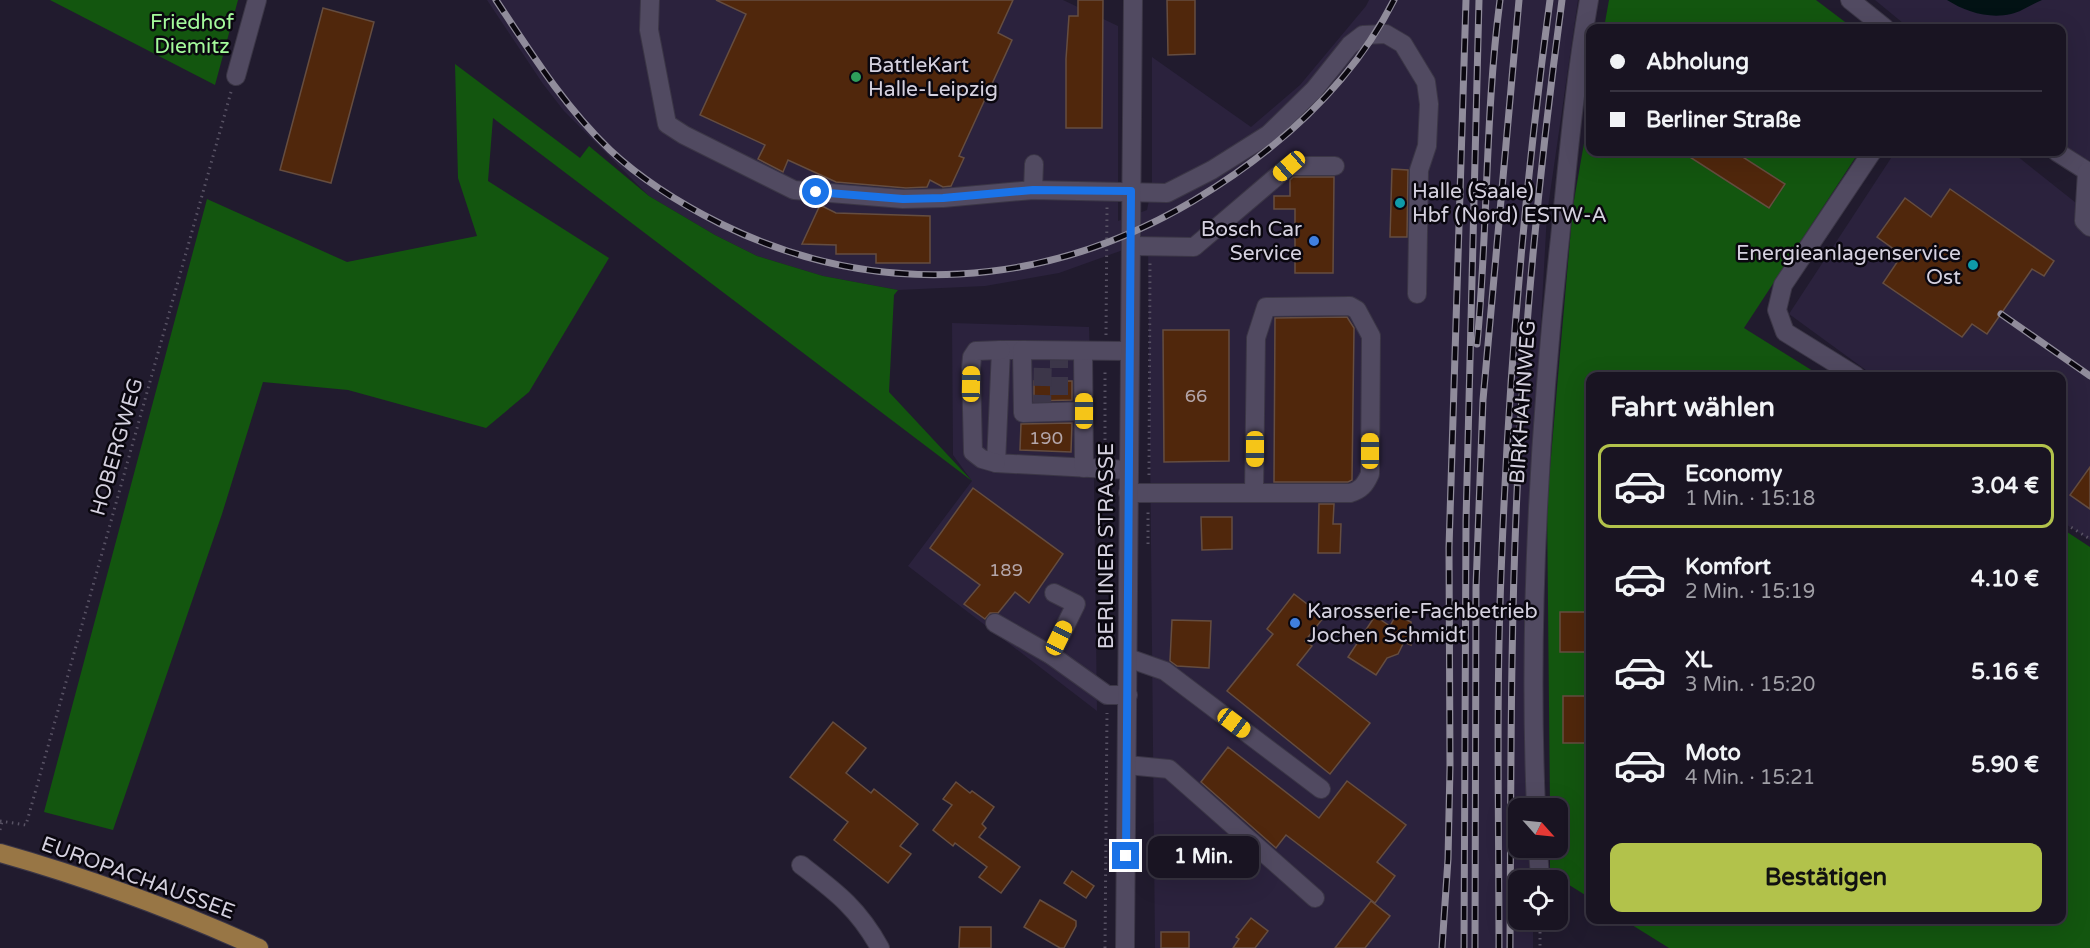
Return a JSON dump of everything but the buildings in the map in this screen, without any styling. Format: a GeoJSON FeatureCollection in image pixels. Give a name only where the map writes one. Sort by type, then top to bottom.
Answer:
{"type":"FeatureCollection","features":[{"type":"Feature","properties":{"kind":"main road","name":"EUROPACHAUSSEE"},"geometry":{"type":"LineString","coordinates":[[0,853],[153,903],[259,948]]}},
{"type":"Feature","properties":{"kind":"street"},"geometry":{"type":"LineString","coordinates":[[236,76],[257,0]]}},
{"type":"Feature","properties":{"kind":"street"},"geometry":{"type":"LineString","coordinates":[[650,0],[649,30],[667,124],[684,135],[794,190],[903,199],[1033,190],[1167,193],[1212,170],[1269,134],[1314,90],[1350,45],[1363,35],[1386,34],[1403,44],[1426,82],[1429,104],[1427,146],[1419,170],[1417,294]]}},
{"type":"Feature","properties":{"kind":"street","name":"BERLINER STRASSE"},"geometry":{"type":"LineString","coordinates":[[1125,948],[1133,0]]}},
{"type":"Feature","properties":{"kind":"street","name":"BIRKHAHNWEG"},"geometry":{"type":"LineString","coordinates":[[1536,798],[1534,734],[1538,503],[1550,330],[1579,56],[1589,0]]}},
{"type":"Feature","properties":{"kind":"street"},"geometry":{"type":"LineString","coordinates":[[1850,0],[1880,24]]}},
{"type":"Feature","properties":{"kind":"street"},"geometry":{"type":"LineString","coordinates":[[1850,372],[1785,332],[1777,310],[1783,285],[1869,156]]}},
{"type":"Feature","properties":{"kind":"street"},"geometry":{"type":"LineString","coordinates":[[2063,156],[2089,172],[2084,221],[2090,227]]}},
{"type":"Feature","properties":{"kind":"street"},"geometry":{"type":"LineString","coordinates":[[1033,190],[1034,164]]}},
{"type":"Feature","properties":{"kind":"street"},"geometry":{"type":"LineString","coordinates":[[1132,246],[1194,247],[1289,166],[1335,166]]}},
{"type":"Feature","properties":{"kind":"street"},"geometry":{"type":"LineString","coordinates":[[1128,493],[1254,493],[1350,493],[1360,490],[1370,474],[1371,336],[1357,310],[1350,306],[1266,307],[1256,338],[1254,493]]}},
{"type":"Feature","properties":{"kind":"street"},"geometry":{"type":"LineString","coordinates":[[996,463],[1001,350]]}},
{"type":"Feature","properties":{"kind":"street"},"geometry":{"type":"LineString","coordinates":[[1022,350],[1023,413],[1084,411]]}},
{"type":"Feature","properties":{"kind":"street"},"geometry":{"type":"LineString","coordinates":[[1128,470],[996,463],[982,459],[973,452],[971,368],[972,357],[976,351],[1130,351]]}},
{"type":"Feature","properties":{"kind":"street"},"geometry":{"type":"LineString","coordinates":[[1083,351],[1084,468]]}},
{"type":"Feature","properties":{"kind":"street"},"geometry":{"type":"LineString","coordinates":[[1051,655],[1076,604],[1054,593]]}},
{"type":"Feature","properties":{"kind":"street"},"geometry":{"type":"LineString","coordinates":[[995,623],[1051,655],[1107,694],[1128,695]]}},
{"type":"Feature","properties":{"kind":"street"},"geometry":{"type":"LineString","coordinates":[[1128,658],[1165,671],[1321,789]]}},
{"type":"Feature","properties":{"kind":"street"},"geometry":{"type":"LineString","coordinates":[[1127,765],[1169,769],[1316,898]]}},
{"type":"Feature","properties":{"kind":"street"},"geometry":{"type":"LineString","coordinates":[[801,865],[854,908],[880,948]]}},
{"type":"Feature","properties":{"kind":"path","name":"HOBERGWEG"},"geometry":{"type":"LineString","coordinates":[[1,821],[26,825],[236,76]]}},
{"type":"Feature","properties":{"kind":"path"},"geometry":{"type":"LineString","coordinates":[[1104,469],[1108,243],[1106,190]]}},
{"type":"Feature","properties":{"kind":"path"},"geometry":{"type":"LineString","coordinates":[[2066,524],[2090,539]]}},
{"type":"Feature","properties":{"kind":"path"},"geometry":{"type":"LineString","coordinates":[[1105,948],[1107,694]]}},
{"type":"Feature","properties":{"kind":"path"},"geometry":{"type":"LineString","coordinates":[[0,830],[1,821]]}},
{"type":"Feature","properties":{"kind":"path"},"geometry":{"type":"LineString","coordinates":[[1540,930],[1540,948]]}},
{"type":"Feature","properties":{"kind":"shaded area"},"geometry":{"type":"Polygon","coordinates":[[[487,0],[1063,0],[1118,26],[1118,221],[1147,210],[1152,185],[1152,57],[1251,127],[1300,85],[1369,0],[1578,0],[1547,214],[1532,482],[1533,798],[1508,798],[1508,858],[1533,858],[1533,870],[1508,870],[1508,930],[1533,930],[1533,948],[1155,948],[1148,241],[1059,273],[985,286],[898,290],[823,276],[757,256],[715,235],[649,196],[564,111],[543,84],[487,0]]]}},
{"type":"Feature","properties":{"kind":"shaded area"},"geometry":{"type":"Polygon","coordinates":[[[1875,0],[2090,0],[2090,161],[2066,147],[2066,24],[1904,24],[1875,0]]]}},
{"type":"Feature","properties":{"kind":"shaded area"},"geometry":{"type":"Polygon","coordinates":[[[1947,0],[2042,0],[2015,13],[1994,16],[1970,11],[1947,0]]]}},
{"type":"Feature","properties":{"kind":"shaded area"},"geometry":{"type":"Polygon","coordinates":[[[1892,156],[2017,156],[2090,214],[2090,540],[2066,524],[2066,372],[1869,372],[1789,314],[1892,156]]]}},
{"type":"Feature","properties":{"kind":"shaded area"},"geometry":{"type":"Polygon","coordinates":[[[952,323],[1089,327],[1097,711],[908,566],[972,481],[953,455],[952,323]]]}},
{"type":"Feature","properties":{"kind":"green space","name":"Friedhof Diemitz"},"geometry":{"type":"Polygon","coordinates":[[[50,0],[238,0],[215,85],[50,0]]]}},
{"type":"Feature","properties":{"kind":"green space"},"geometry":{"type":"Polygon","coordinates":[[[1609,0],[1816,0],[1848,24],[1605,24],[1609,0]]]}},
{"type":"Feature","properties":{"kind":"green space"},"geometry":{"type":"Polygon","coordinates":[[[455,64],[580,158],[589,146],[649,196],[715,235],[757,256],[823,276],[898,290],[894,295],[889,392],[972,481],[493,118],[488,181],[609,258],[529,392],[486,428],[348,390],[263,382],[222,514],[113,830],[44,812],[207,199],[347,262],[477,236],[458,178],[455,64]]]}},
{"type":"Feature","properties":{"kind":"green space"},"geometry":{"type":"Polygon","coordinates":[[[1586,132],[1586,156],[1856,156],[1744,328],[1815,372],[1586,372],[1586,896],[1568,884],[1568,870],[1550,870],[1550,858],[1568,858],[1568,798],[1550,798],[1547,502],[1573,206],[1586,132]]]}},
{"type":"Feature","properties":{"kind":"green space"},"geometry":{"type":"Polygon","coordinates":[[[2066,531],[2090,547],[2090,948],[1669,948],[1630,924],[2066,924],[2066,531]]]}},
{"type":"Feature","properties":{"kind":"tunnel"},"geometry":{"type":"LineString","coordinates":[[1042,413],[1043,350]]}},
{"type":"Feature","properties":{"kind":"tunnel"},"geometry":{"type":"LineString","coordinates":[[1059,350],[1059,412]]}},
{"type":"Feature","properties":{"kind":"railway"},"geometry":{"type":"LineString","coordinates":[[496,0],[549,78],[593,133],[635,171],[677,200],[721,224],[780,248],[839,265],[899,273],[959,274],[1019,267],[1078,252],[1136,230],[1193,201],[1253,161],[1308,115],[1356,61],[1394,0]]}},
{"type":"Feature","properties":{"kind":"railway"},"geometry":{"type":"LineString","coordinates":[[1442,948],[1448,859],[1449,548],[1466,0]]}},
{"type":"Feature","properties":{"kind":"railway"},"geometry":{"type":"LineString","coordinates":[[1464,948],[1466,521],[1479,0]]}},
{"type":"Feature","properties":{"kind":"railway"},"geometry":{"type":"LineString","coordinates":[[1477,344],[1489,129],[1500,0]]}},
{"type":"Feature","properties":{"kind":"railway"},"geometry":{"type":"LineString","coordinates":[[1475,948],[1476,587],[1483,400],[1519,0]]}},
{"type":"Feature","properties":{"kind":"railway"},"geometry":{"type":"LineString","coordinates":[[1499,948],[1499,668],[1504,503],[1525,215],[1550,0]]}},
{"type":"Feature","properties":{"kind":"railway"},"geometry":{"type":"LineString","coordinates":[[1510,948],[1512,650],[1521,412],[1535,235],[1562,0]]}},
{"type":"Feature","properties":{"kind":"railway"},"geometry":{"type":"LineString","coordinates":[[2001,314],[2090,376]]}},
{"type":"Feature","properties":{"kind":"place","name":"BattleKart Halle-Leipzig"},"geometry":{"type":"Point","coordinates":[856,77]}},
{"type":"Feature","properties":{"kind":"place","name":"Halle (Saale) Hbf (Nord) ESTW-A"},"geometry":{"type":"Point","coordinates":[1400,203]}},
{"type":"Feature","properties":{"kind":"place","name":"Bosch Car Service"},"geometry":{"type":"Point","coordinates":[1314,241]}},
{"type":"Feature","properties":{"kind":"place","name":"Energieanlagenservice Ost"},"geometry":{"type":"Point","coordinates":[1973,265]}},
{"type":"Feature","properties":{"kind":"place","name":"Karosserie-Fachbetrieb Jochen Schmidt"},"geometry":{"type":"Point","coordinates":[1295,623]}},
{"type":"Feature","properties":{"kind":"route"},"geometry":{"type":"LineString","coordinates":[[816,192],[903,199],[1033,190],[1131,191],[1126,856]]}}]}
